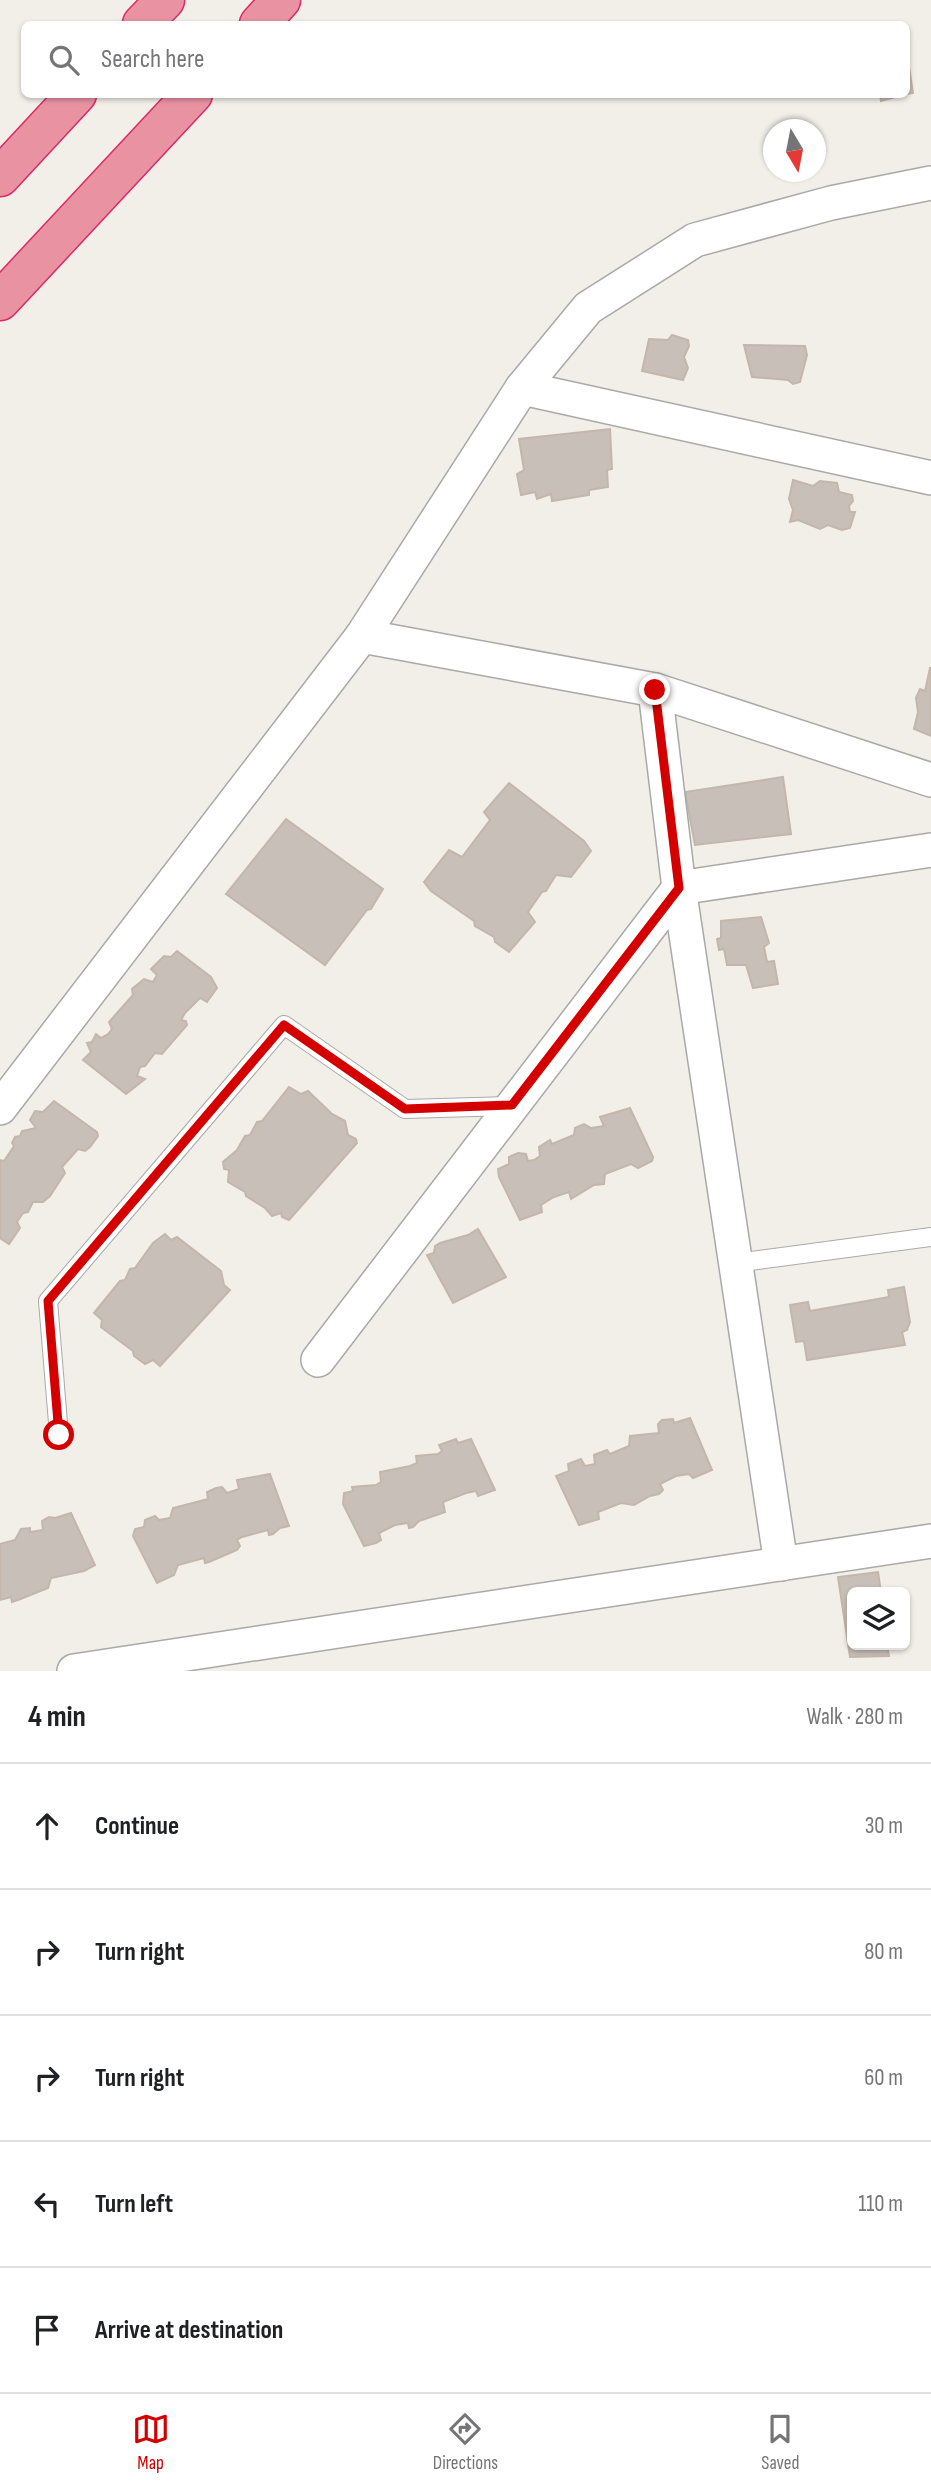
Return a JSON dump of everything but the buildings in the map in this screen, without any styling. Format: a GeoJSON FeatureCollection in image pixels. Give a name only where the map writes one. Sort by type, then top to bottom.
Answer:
{"type":"FeatureCollection","features":[{"type":"Feature","properties":{"kind":"highway"},"geometry":{"type":"LineString","coordinates":[[145,21],[165,0]]}},
{"type":"Feature","properties":{"kind":"highway"},"geometry":{"type":"LineString","coordinates":[[261,21],[281,0]]}},
{"type":"Feature","properties":{"kind":"highway"},"geometry":{"type":"LineString","coordinates":[[0,177],[73,98]]}},
{"type":"Feature","properties":{"kind":"highway"},"geometry":{"type":"LineString","coordinates":[[0,301],[189,98]]}},
{"type":"Feature","properties":{"kind":"street"},"geometry":{"type":"LineString","coordinates":[[0,1108],[362,636],[522,388],[588,308],[695,240],[831,203],[931,183]]}},
{"type":"Feature","properties":{"kind":"street"},"geometry":{"type":"LineString","coordinates":[[522,388],[931,478]]}},
{"type":"Feature","properties":{"kind":"street"},"geometry":{"type":"LineString","coordinates":[[362,636],[655,690],[931,780]]}},
{"type":"Feature","properties":{"kind":"street"},"geometry":{"type":"LineString","coordinates":[[655,690],[679,888],[782,1564]]}},
{"type":"Feature","properties":{"kind":"street"},"geometry":{"type":"LineString","coordinates":[[318,1360],[679,888],[931,850]]}},
{"type":"Feature","properties":{"kind":"street"},"geometry":{"type":"LineString","coordinates":[[74,1671],[931,1541]]}},
{"type":"Feature","properties":{"kind":"lane"},"geometry":{"type":"LineString","coordinates":[[59,1435],[48,1301],[284,1025],[405,1109],[512,1105]]}},
{"type":"Feature","properties":{"kind":"lane"},"geometry":{"type":"LineString","coordinates":[[736,1263],[931,1237]]}},
{"type":"Feature","properties":{"kind":"route"},"geometry":{"type":"LineString","coordinates":[[59,1435],[48,1301],[284,1025],[405,1109],[512,1105],[679,888],[655,690]]}}]}
